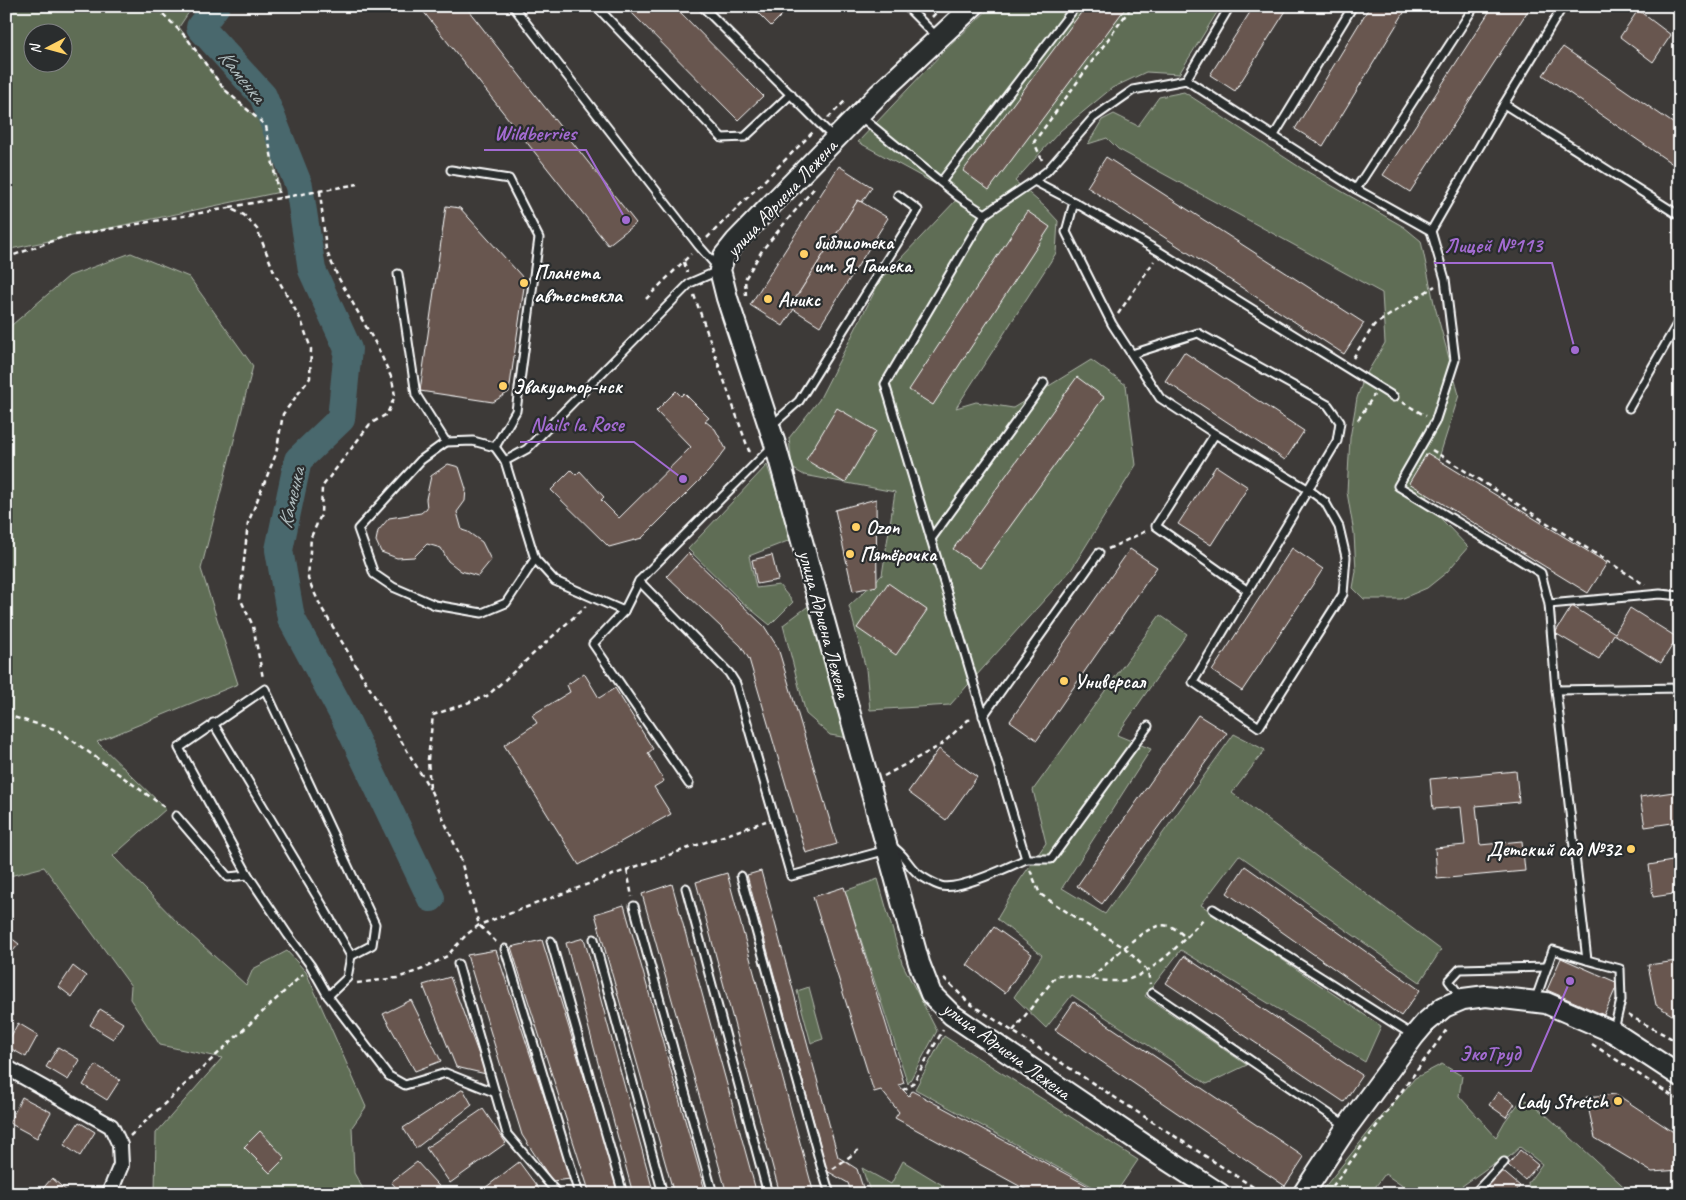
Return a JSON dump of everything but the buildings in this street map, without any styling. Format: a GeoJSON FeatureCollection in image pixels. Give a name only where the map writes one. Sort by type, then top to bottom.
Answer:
{"type":"FeatureCollection","features":[{"type":"Feature","properties":{"kind":"street","name":"улица Адриена Лежена"},"geometry":{"type":"LineString","coordinates":[[973,6],[858,115],[736,242],[724,256],[720,270],[726,298],[886,846],[918,963],[931,994],[952,1015],[1220,1194]]}},
{"type":"Feature","properties":{"kind":"street"},"geometry":{"type":"LineString","coordinates":[[1303,1194],[1347,1127],[1414,1036],[1425,1023],[1444,1007],[1462,999],[1486,996],[1546,1003],[1613,1032],[1680,1076]]}},
{"type":"Feature","properties":{"kind":"street"},"geometry":{"type":"LineString","coordinates":[[6,1067],[111,1126],[120,1145],[121,1165],[109,1194]]}},
{"type":"Feature","properties":{"kind":"lane"},"geometry":{"type":"LineString","coordinates":[[505,461],[528,449],[690,283],[720,270],[699,246],[513,6]]}},
{"type":"Feature","properties":{"kind":"lane"},"geometry":{"type":"LineString","coordinates":[[596,6],[722,138],[745,137],[791,94]]}},
{"type":"Feature","properties":{"kind":"lane"},"geometry":{"type":"LineString","coordinates":[[702,6],[835,139]]}},
{"type":"Feature","properties":{"kind":"lane"},"geometry":{"type":"LineString","coordinates":[[906,6],[938,38]]}},
{"type":"Feature","properties":{"kind":"lane"},"geometry":{"type":"LineString","coordinates":[[941,182],[1076,6]]}},
{"type":"Feature","properties":{"kind":"lane"},"geometry":{"type":"LineString","coordinates":[[1186,80],[1230,6]]}},
{"type":"Feature","properties":{"kind":"lane"},"geometry":{"type":"LineString","coordinates":[[1274,137],[1353,6]]}},
{"type":"Feature","properties":{"kind":"lane"},"geometry":{"type":"LineString","coordinates":[[1430,231],[1563,6]]}},
{"type":"Feature","properties":{"kind":"lane"},"geometry":{"type":"LineString","coordinates":[[1356,190],[1474,7]]}},
{"type":"Feature","properties":{"kind":"lane"},"geometry":{"type":"LineString","coordinates":[[1026,859],[885,384],[985,214],[1046,171],[1093,118],[1133,90],[1186,80],[1356,190],[1430,231],[1445,279],[1454,360],[1435,422],[1398,486],[1541,573],[1549,604],[1556,690],[1588,960]]}},
{"type":"Feature","properties":{"kind":"lane"},"geometry":{"type":"LineString","coordinates":[[1504,104],[1680,216]]}},
{"type":"Feature","properties":{"kind":"lane"},"geometry":{"type":"LineString","coordinates":[[858,115],[941,182],[985,214]]}},
{"type":"Feature","properties":{"kind":"lane"},"geometry":{"type":"LineString","coordinates":[[451,170],[509,180],[539,238],[516,411],[495,447]]}},
{"type":"Feature","properties":{"kind":"lane"},"geometry":{"type":"LineString","coordinates":[[1034,181],[1160,252],[1394,397]]}},
{"type":"Feature","properties":{"kind":"lane"},"geometry":{"type":"LineString","coordinates":[[689,784],[593,644],[624,611],[638,581],[768,439],[799,401],[918,210],[898,195]]}},
{"type":"Feature","properties":{"kind":"lane"},"geometry":{"type":"LineString","coordinates":[[1074,202],[1066,232],[1112,324],[1160,398],[1215,434],[1309,490],[1326,502],[1339,528],[1346,557],[1343,594],[1260,727],[1192,682],[1309,490],[1337,441],[1340,422],[1328,405],[1198,332],[1132,354]]}},
{"type":"Feature","properties":{"kind":"lane"},"geometry":{"type":"LineString","coordinates":[[398,274],[416,395],[446,442]]}},
{"type":"Feature","properties":{"kind":"lane"},"geometry":{"type":"LineString","coordinates":[[1629,408],[1680,319]]}},
{"type":"Feature","properties":{"kind":"lane"},"geometry":{"type":"LineString","coordinates":[[931,540],[1044,383]]}},
{"type":"Feature","properties":{"kind":"lane"},"geometry":{"type":"LineString","coordinates":[[1215,434],[1156,526],[1248,591]]}},
{"type":"Feature","properties":{"kind":"lane"},"geometry":{"type":"LineString","coordinates":[[535,559],[506,603],[482,612],[435,605],[393,588],[374,574],[358,529],[421,460],[446,442],[474,441],[495,447],[505,461],[535,559],[555,581],[624,611]]}},
{"type":"Feature","properties":{"kind":"lane"},"geometry":{"type":"LineString","coordinates":[[983,716],[1099,552]]}},
{"type":"Feature","properties":{"kind":"lane"},"geometry":{"type":"LineString","coordinates":[[638,581],[729,673],[736,684],[776,818],[791,876],[886,846],[901,852],[918,873],[942,887],[960,885],[1000,871],[1026,859],[1051,859],[1148,726]]}},
{"type":"Feature","properties":{"kind":"lane"},"geometry":{"type":"LineString","coordinates":[[1549,604],[1660,594],[1680,596]]}},
{"type":"Feature","properties":{"kind":"lane"},"geometry":{"type":"LineString","coordinates":[[1556,690],[1680,688]]}},
{"type":"Feature","properties":{"kind":"lane"},"geometry":{"type":"LineString","coordinates":[[351,956],[372,945],[376,924],[265,689],[179,748],[248,875],[311,966],[328,996],[389,1076],[405,1085],[446,1073],[496,1093]]}},
{"type":"Feature","properties":{"kind":"lane"},"geometry":{"type":"LineString","coordinates":[[213,723],[351,956],[347,978],[328,996]]}},
{"type":"Feature","properties":{"kind":"lane"},"geometry":{"type":"LineString","coordinates":[[176,816],[228,877],[248,875]]}},
{"type":"Feature","properties":{"kind":"lane"},"geometry":{"type":"LineString","coordinates":[[741,876],[830,1194]]}},
{"type":"Feature","properties":{"kind":"lane"},"geometry":{"type":"LineString","coordinates":[[686,888],[768,1194]]}},
{"type":"Feature","properties":{"kind":"lane"},"geometry":{"type":"LineString","coordinates":[[634,906],[713,1194]]}},
{"type":"Feature","properties":{"kind":"lane"},"geometry":{"type":"LineString","coordinates":[[1213,908],[1414,1036]]}},
{"type":"Feature","properties":{"kind":"lane"},"geometry":{"type":"LineString","coordinates":[[594,938],[663,1194]]}},
{"type":"Feature","properties":{"kind":"lane"},"geometry":{"type":"LineString","coordinates":[[551,941],[622,1194]]}},
{"type":"Feature","properties":{"kind":"lane"},"geometry":{"type":"LineString","coordinates":[[505,950],[580,1194]]}},
{"type":"Feature","properties":{"kind":"lane"},"geometry":{"type":"LineString","coordinates":[[1534,1001],[1553,950],[1620,969],[1621,1000],[1613,1032]]}},
{"type":"Feature","properties":{"kind":"lane"},"geometry":{"type":"LineString","coordinates":[[458,964],[508,1134],[558,1194]]}},
{"type":"Feature","properties":{"kind":"lane"},"geometry":{"type":"LineString","coordinates":[[1462,999],[1449,981],[1460,969],[1547,967]]}},
{"type":"Feature","properties":{"kind":"lane"},"geometry":{"type":"LineString","coordinates":[[1152,993],[1347,1127]]}},
{"type":"Feature","properties":{"kind":"lane"},"geometry":{"type":"LineString","coordinates":[[1474,1194],[1504,1162]]}},
{"type":"Feature","properties":{"kind":"path"},"geometry":{"type":"LineString","coordinates":[[6,14],[14,6]]}},
{"type":"Feature","properties":{"kind":"path"},"geometry":{"type":"LineString","coordinates":[[167,6],[163,14],[186,37],[224,88],[266,126],[279,198]]}},
{"type":"Feature","properties":{"kind":"path"},"geometry":{"type":"LineString","coordinates":[[1046,171],[1034,142],[1132,6]]}},
{"type":"Feature","properties":{"kind":"path"},"geometry":{"type":"LineString","coordinates":[[746,298],[745,279],[763,249],[820,181]]}},
{"type":"Feature","properties":{"kind":"path"},"geometry":{"type":"LineString","coordinates":[[6,258],[63,237],[358,184]]}},
{"type":"Feature","properties":{"kind":"path"},"geometry":{"type":"LineString","coordinates":[[320,191],[326,250],[338,277],[377,346],[392,379],[395,396],[388,414],[370,424],[322,487],[321,515],[311,536],[308,578],[321,607],[430,788],[459,854],[479,925],[505,950]]}},
{"type":"Feature","properties":{"kind":"path"},"geometry":{"type":"LineString","coordinates":[[229,208],[244,215],[257,229],[275,274],[301,320],[311,349],[310,378],[283,414],[276,454],[248,523],[240,598],[253,626],[265,689]]}},
{"type":"Feature","properties":{"kind":"path"},"geometry":{"type":"LineString","coordinates":[[1112,324],[1160,252]]}},
{"type":"Feature","properties":{"kind":"path"},"geometry":{"type":"LineString","coordinates":[[646,299],[692,254]]}},
{"type":"Feature","properties":{"kind":"path"},"geometry":{"type":"LineString","coordinates":[[684,262],[687,272]]}},
{"type":"Feature","properties":{"kind":"path"},"geometry":{"type":"LineString","coordinates":[[1347,367],[1374,325],[1445,279]]}},
{"type":"Feature","properties":{"kind":"path"},"geometry":{"type":"LineString","coordinates":[[694,295],[749,451],[768,439]]}},
{"type":"Feature","properties":{"kind":"path"},"geometry":{"type":"LineString","coordinates":[[1358,420],[1379,388]]}},
{"type":"Feature","properties":{"kind":"path"},"geometry":{"type":"LineString","coordinates":[[1394,397],[1435,422]]}},
{"type":"Feature","properties":{"kind":"path"},"geometry":{"type":"LineString","coordinates":[[1423,444],[1660,594]]}},
{"type":"Feature","properties":{"kind":"path"},"geometry":{"type":"LineString","coordinates":[[1099,552],[1156,526]]}},
{"type":"Feature","properties":{"kind":"path"},"geometry":{"type":"LineString","coordinates":[[430,788],[428,759],[433,715],[487,696],[596,598]]}},
{"type":"Feature","properties":{"kind":"path"},"geometry":{"type":"LineString","coordinates":[[6,715],[58,730],[176,816]]}},
{"type":"Feature","properties":{"kind":"path"},"geometry":{"type":"LineString","coordinates":[[883,776],[941,745],[968,720],[983,716]]}},
{"type":"Feature","properties":{"kind":"path"},"geometry":{"type":"LineString","coordinates":[[347,978],[356,983],[398,978],[423,969],[447,956],[466,935],[479,925],[626,870],[776,818]]}},
{"type":"Feature","properties":{"kind":"path"},"geometry":{"type":"LineString","coordinates":[[1026,859],[1040,894],[1125,948],[1148,971]]}},
{"type":"Feature","properties":{"kind":"path"},"geometry":{"type":"LineString","coordinates":[[626,870],[634,906]]}},
{"type":"Feature","properties":{"kind":"path"},"geometry":{"type":"LineString","coordinates":[[1013,1031],[1057,975],[1120,981],[1148,971],[1186,938],[1213,908]]}},
{"type":"Feature","properties":{"kind":"path"},"geometry":{"type":"LineString","coordinates":[[1091,978],[1139,936],[1160,925],[1176,928],[1186,938]]}},
{"type":"Feature","properties":{"kind":"path"},"geometry":{"type":"LineString","coordinates":[[120,1145],[160,1110],[311,966]]}},
{"type":"Feature","properties":{"kind":"path"},"geometry":{"type":"LineString","coordinates":[[944,978],[969,1003],[1264,1194]]}},
{"type":"Feature","properties":{"kind":"path"},"geometry":{"type":"LineString","coordinates":[[903,1090],[912,1085],[952,1015]]}},
{"type":"Feature","properties":{"kind":"path"},"geometry":{"type":"LineString","coordinates":[[1327,1194],[1448,1028]]}},
{"type":"Feature","properties":{"kind":"path"},"geometry":{"type":"LineString","coordinates":[[1589,1042],[1680,1102]]}},
{"type":"Feature","properties":{"kind":"path"},"geometry":{"type":"LineString","coordinates":[[824,1175],[861,1148]]}},
{"type":"Feature","properties":{"kind":"green space"},"geometry":{"type":"Polygon","coordinates":[[[6,6],[193,6],[179,27],[224,89],[266,126],[280,192],[6,250],[6,6]]]}},
{"type":"Feature","properties":{"kind":"green space"},"geometry":{"type":"Polygon","coordinates":[[[992,6],[1221,6],[1179,74],[1146,72],[1112,88],[1060,131],[1015,181],[1058,221],[1056,253],[956,408],[976,402],[1013,408],[1091,360],[1126,385],[1136,465],[1071,570],[950,705],[870,710],[866,669],[849,606],[882,575],[895,492],[804,475],[792,468],[789,438],[819,400],[881,279],[959,197],[858,142],[943,52],[992,6]]]}},
{"type":"Feature","properties":{"kind":"green space"},"geometry":{"type":"Polygon","coordinates":[[[1184,92],[1301,168],[1404,227],[1421,241],[1434,303],[1459,395],[1425,502],[1468,547],[1447,572],[1427,588],[1401,599],[1364,599],[1353,588],[1356,571],[1354,533],[1347,492],[1350,438],[1357,398],[1364,378],[1385,343],[1382,293],[1118,149],[1107,138],[1088,144],[1102,120],[1114,114],[1138,126],[1159,97],[1184,92]]]}},
{"type":"Feature","properties":{"kind":"green space"},"geometry":{"type":"Polygon","coordinates":[[[131,253],[189,277],[253,366],[201,569],[238,684],[97,742],[166,809],[113,856],[180,925],[246,985],[253,969],[287,951],[306,972],[366,1107],[352,1127],[354,1173],[366,1194],[155,1194],[156,1133],[222,1058],[160,1045],[130,999],[131,986],[44,867],[6,877],[6,330],[69,276],[131,253]]]}},
{"type":"Feature","properties":{"kind":"green space"},"geometry":{"type":"Polygon","coordinates":[[[767,465],[793,539],[749,556],[756,588],[779,585],[793,602],[770,625],[742,602],[688,549],[767,465]]]}},
{"type":"Feature","properties":{"kind":"green space"},"geometry":{"type":"Polygon","coordinates":[[[811,604],[848,738],[830,735],[806,714],[783,625],[811,604]]]}},
{"type":"Feature","properties":{"kind":"green space"},"geometry":{"type":"Polygon","coordinates":[[[1160,615],[1187,634],[1117,735],[1151,749],[1062,888],[1105,914],[1234,734],[1265,750],[1232,793],[1441,950],[1420,982],[1239,855],[1201,905],[1381,1026],[1365,1062],[1181,950],[1145,996],[1247,1065],[1207,1084],[1072,995],[1046,1028],[1014,997],[1042,955],[997,919],[1020,880],[1046,843],[1033,790],[1160,615]]]}},
{"type":"Feature","properties":{"kind":"green space"},"geometry":{"type":"Polygon","coordinates":[[[878,879],[902,963],[937,1031],[908,1084],[845,891],[878,879]]]}},
{"type":"Feature","properties":{"kind":"green space"},"geometry":{"type":"Polygon","coordinates":[[[809,987],[823,1039],[811,1043],[797,991],[809,987]]]}},
{"type":"Feature","properties":{"kind":"green space"},"geometry":{"type":"Polygon","coordinates":[[[944,1036],[1138,1160],[1115,1194],[1106,1194],[915,1089],[944,1036]]]}},
{"type":"Feature","properties":{"kind":"green space"},"geometry":{"type":"Polygon","coordinates":[[[1442,1064],[1462,1076],[1459,1096],[1496,1137],[1505,1121],[1523,1098],[1545,1114],[1632,1194],[1529,1194],[1528,1183],[1542,1164],[1520,1147],[1509,1157],[1490,1166],[1451,1194],[1414,1194],[1385,1174],[1370,1194],[1319,1194],[1415,1078],[1442,1064]]]}},
{"type":"Feature","properties":{"kind":"green space"},"geometry":{"type":"Polygon","coordinates":[[[903,1161],[944,1186],[939,1194],[871,1194],[862,1168],[891,1184],[903,1161]]]}},
{"type":"Feature","properties":{"kind":"waterway","name":"Каменка"},"geometry":{"type":"LineString","coordinates":[[216,6],[200,27],[263,96],[299,186],[312,270],[348,349],[341,419],[298,460],[279,550],[291,618],[344,716],[431,898]]}},
{"type":"Feature","properties":{"kind":"place","name":"Wildberries"},"geometry":{"type":"Point","coordinates":[626,220]}},
{"type":"Feature","properties":{"kind":"place","name":"библиотека им. Я. Гашека"},"geometry":{"type":"Point","coordinates":[804,254]}},
{"type":"Feature","properties":{"kind":"place","name":"Планета автостекла"},"geometry":{"type":"Point","coordinates":[524,283]}},
{"type":"Feature","properties":{"kind":"place","name":"Аникс"},"geometry":{"type":"Point","coordinates":[768,299]}},
{"type":"Feature","properties":{"kind":"place","name":"Лицей №113"},"geometry":{"type":"Point","coordinates":[1575,350]}},
{"type":"Feature","properties":{"kind":"place","name":"Эвакуатор-нск"},"geometry":{"type":"Point","coordinates":[503,386]}},
{"type":"Feature","properties":{"kind":"place","name":"Nails la Rose"},"geometry":{"type":"Point","coordinates":[683,479]}},
{"type":"Feature","properties":{"kind":"place","name":"Ozon"},"geometry":{"type":"Point","coordinates":[856,527]}},
{"type":"Feature","properties":{"kind":"place","name":"Пятёрочка"},"geometry":{"type":"Point","coordinates":[850,554]}},
{"type":"Feature","properties":{"kind":"place","name":"Универсал"},"geometry":{"type":"Point","coordinates":[1064,681]}},
{"type":"Feature","properties":{"kind":"place","name":"Детский сад №32"},"geometry":{"type":"Point","coordinates":[1631,849]}},
{"type":"Feature","properties":{"kind":"place","name":"ЭкоТруд"},"geometry":{"type":"Point","coordinates":[1570,981]}},
{"type":"Feature","properties":{"kind":"place","name":"Lady Stretch"},"geometry":{"type":"Point","coordinates":[1618,1101]}}]}
